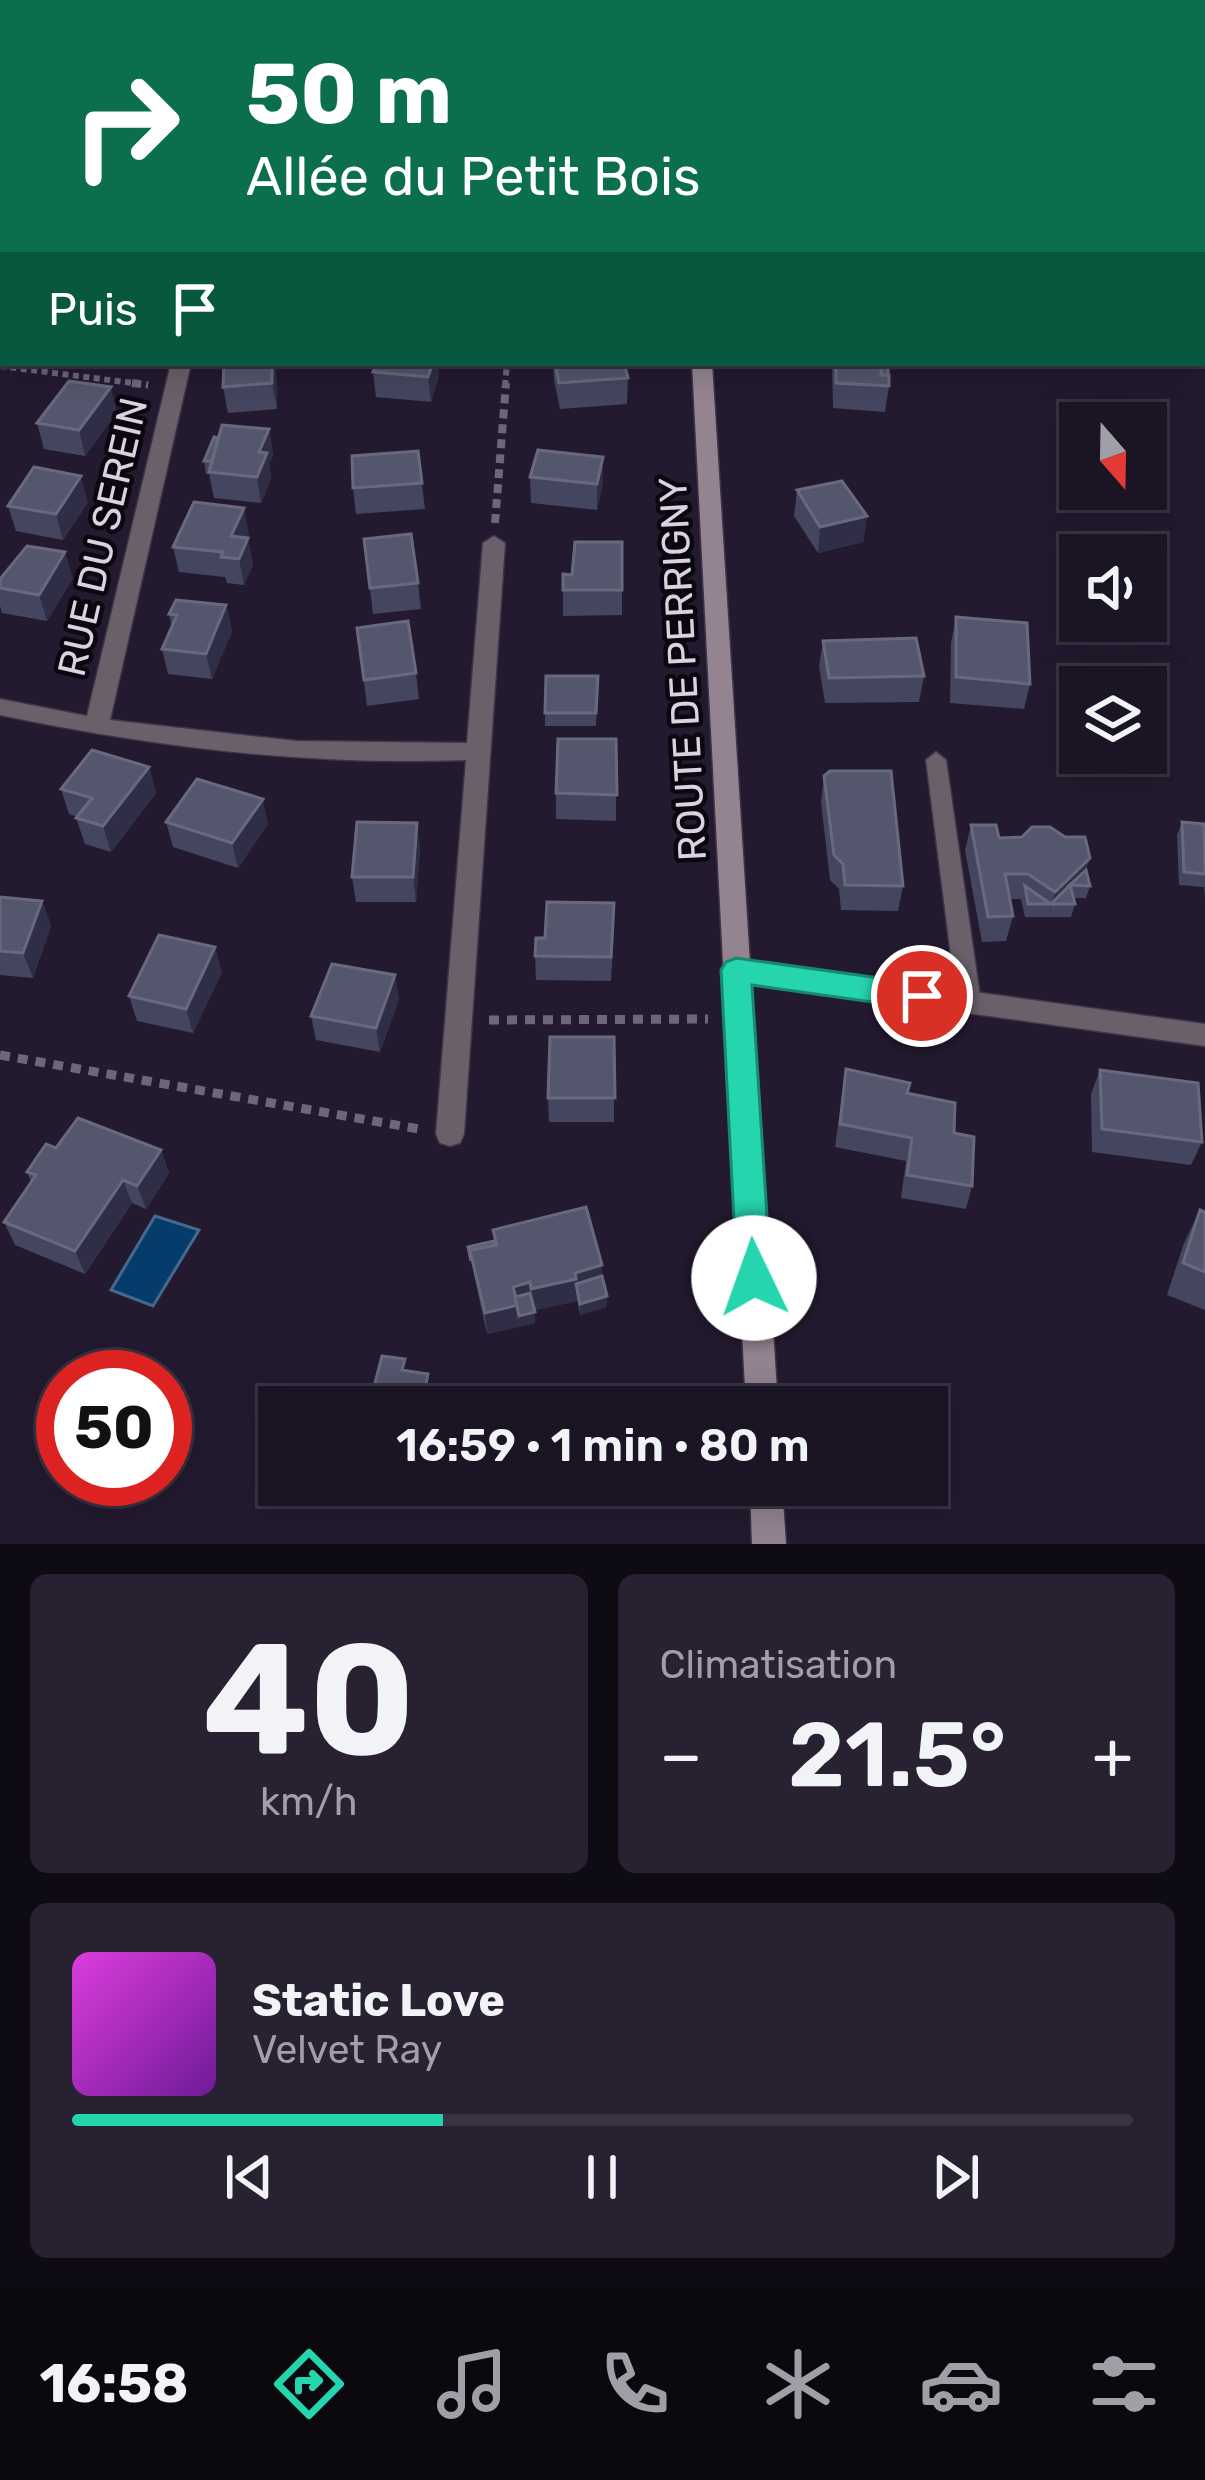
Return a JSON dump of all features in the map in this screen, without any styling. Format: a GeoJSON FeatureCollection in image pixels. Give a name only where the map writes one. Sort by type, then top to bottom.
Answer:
{"type":"FeatureCollection","features":[{"type":"Feature","properties":{"kind":"main road","name":"ROUTE DE PERRIGNY"},"geometry":{"type":"LineString","coordinates":[[702,366],[760,1386]]}},
{"type":"Feature","properties":{"kind":"main road"},"geometry":{"type":"LineString","coordinates":[[767,1506],[769,1544]]}},
{"type":"Feature","properties":{"kind":"street","name":"RUE DU SEREIN"},"geometry":{"type":"LineString","coordinates":[[96,728],[180,366]]}},
{"type":"Feature","properties":{"kind":"street"},"geometry":{"type":"LineString","coordinates":[[450,1134],[494,543]]}},
{"type":"Feature","properties":{"kind":"street"},"geometry":{"type":"LineString","coordinates":[[0,707],[96,728],[378,756],[477,751]]}},
{"type":"Feature","properties":{"kind":"street"},"geometry":{"type":"LineString","coordinates":[[736,970],[1205,1035]]}},
{"type":"Feature","properties":{"kind":"lane"},"geometry":{"type":"LineString","coordinates":[[936,760],[969,1003]]}},
{"type":"Feature","properties":{"kind":"path"},"geometry":{"type":"LineString","coordinates":[[0,366],[173,388]]}},
{"type":"Feature","properties":{"kind":"path"},"geometry":{"type":"LineString","coordinates":[[494,543],[507,366]]}},
{"type":"Feature","properties":{"kind":"path"},"geometry":{"type":"LineString","coordinates":[[458,1020],[740,1019]]}},
{"type":"Feature","properties":{"kind":"path"},"geometry":{"type":"LineString","coordinates":[[0,1054],[450,1134]]}},
{"type":"Feature","properties":{"kind":"water"},"geometry":{"type":"Polygon","coordinates":[[[155,1216],[199,1230],[153,1306],[111,1290],[155,1216]]]}},
{"type":"Feature","properties":{"kind":"building"},"geometry":{"type":"Polygon","coordinates":[[[224,366],[272,366],[272,383],[223,387],[224,366]]]}},
{"type":"Feature","properties":{"kind":"building"},"geometry":{"type":"Polygon","coordinates":[[[376,366],[432,366],[428,377],[373,372],[376,366]]]}},
{"type":"Feature","properties":{"kind":"building"},"geometry":{"type":"Polygon","coordinates":[[[556,366],[625,366],[628,378],[559,383],[556,366]]]}},
{"type":"Feature","properties":{"kind":"building"},"geometry":{"type":"Polygon","coordinates":[[[836,366],[882,366],[881,375],[889,375],[889,386],[836,383],[836,366]]]}},
{"type":"Feature","properties":{"kind":"building"},"geometry":{"type":"Polygon","coordinates":[[[69,381],[111,387],[79,430],[37,423],[69,381]]]}},
{"type":"Feature","properties":{"kind":"building"},"geometry":{"type":"Polygon","coordinates":[[[222,425],[269,429],[259,452],[267,453],[257,477],[209,472],[222,425]]]}},
{"type":"Feature","properties":{"kind":"building"},"geometry":{"type":"Polygon","coordinates":[[[214,437],[218,438],[212,461],[204,461],[214,437]]]}},
{"type":"Feature","properties":{"kind":"building"},"geometry":{"type":"Polygon","coordinates":[[[538,450],[603,457],[597,484],[530,477],[538,450]]]}},
{"type":"Feature","properties":{"kind":"building"},"geometry":{"type":"Polygon","coordinates":[[[418,451],[422,483],[353,488],[352,456],[418,451]]]}},
{"type":"Feature","properties":{"kind":"building"},"geometry":{"type":"Polygon","coordinates":[[[34,467],[81,476],[56,514],[8,506],[34,467]]]}},
{"type":"Feature","properties":{"kind":"building"},"geometry":{"type":"Polygon","coordinates":[[[842,481],[867,516],[820,527],[797,490],[842,481]]]}},
{"type":"Feature","properties":{"kind":"building"},"geometry":{"type":"Polygon","coordinates":[[[194,502],[244,508],[231,536],[248,538],[239,559],[221,557],[223,552],[173,547],[194,502]]]}},
{"type":"Feature","properties":{"kind":"building"},"geometry":{"type":"Polygon","coordinates":[[[411,534],[418,583],[370,588],[364,539],[411,534]]]}},
{"type":"Feature","properties":{"kind":"building"},"geometry":{"type":"Polygon","coordinates":[[[575,542],[622,542],[622,590],[563,590],[563,574],[572,575],[575,542]]]}},
{"type":"Feature","properties":{"kind":"building"},"geometry":{"type":"Polygon","coordinates":[[[27,546],[65,552],[39,595],[0,588],[0,579],[27,546]]]}},
{"type":"Feature","properties":{"kind":"building"},"geometry":{"type":"Polygon","coordinates":[[[176,600],[226,605],[206,654],[162,649],[177,615],[169,614],[176,600]]]}},
{"type":"Feature","properties":{"kind":"building"},"geometry":{"type":"Polygon","coordinates":[[[956,617],[1027,623],[1030,684],[956,677],[956,617]]]}},
{"type":"Feature","properties":{"kind":"building"},"geometry":{"type":"Polygon","coordinates":[[[408,621],[416,673],[364,680],[357,628],[408,621]]]}},
{"type":"Feature","properties":{"kind":"building"},"geometry":{"type":"Polygon","coordinates":[[[916,638],[924,676],[829,678],[823,641],[916,638]]]}},
{"type":"Feature","properties":{"kind":"building"},"geometry":{"type":"Polygon","coordinates":[[[546,676],[598,676],[596,713],[545,713],[546,676]]]}},
{"type":"Feature","properties":{"kind":"building"},"geometry":{"type":"Polygon","coordinates":[[[558,739],[616,739],[617,795],[556,793],[558,739]]]}},
{"type":"Feature","properties":{"kind":"building"},"geometry":{"type":"Polygon","coordinates":[[[92,750],[149,767],[103,826],[76,818],[92,798],[61,789],[92,750]]]}},
{"type":"Feature","properties":{"kind":"building"},"geometry":{"type":"Polygon","coordinates":[[[830,771],[891,771],[903,886],[845,885],[843,864],[834,855],[824,776],[830,771]]]}},
{"type":"Feature","properties":{"kind":"building"},"geometry":{"type":"Polygon","coordinates":[[[197,779],[263,799],[232,843],[166,822],[197,779]]]}},
{"type":"Feature","properties":{"kind":"building"},"geometry":{"type":"Polygon","coordinates":[[[357,822],[417,823],[413,877],[352,877],[357,822]]]}},
{"type":"Feature","properties":{"kind":"building"},"geometry":{"type":"Polygon","coordinates":[[[1182,822],[1204,824],[1205,874],[1184,872],[1182,822]]]}},
{"type":"Feature","properties":{"kind":"building"},"geometry":{"type":"Polygon","coordinates":[[[971,825],[996,825],[999,838],[1022,837],[1032,827],[1050,827],[1065,837],[1085,837],[1090,858],[1055,892],[1028,874],[1005,874],[1013,916],[988,917],[971,825]]]}},
{"type":"Feature","properties":{"kind":"building"},"geometry":{"type":"Polygon","coordinates":[[[1086,870],[1090,886],[1070,885],[1086,870]]]}},
{"type":"Feature","properties":{"kind":"building"},"geometry":{"type":"Polygon","coordinates":[[[1070,885],[1075,904],[1051,904],[1070,885]]]}},
{"type":"Feature","properties":{"kind":"building"},"geometry":{"type":"Polygon","coordinates":[[[1025,886],[1051,904],[1028,904],[1025,886]]]}},
{"type":"Feature","properties":{"kind":"building"},"geometry":{"type":"Polygon","coordinates":[[[0,897],[42,901],[23,953],[0,951],[0,897]]]}},
{"type":"Feature","properties":{"kind":"building"},"geometry":{"type":"Polygon","coordinates":[[[547,902],[614,903],[611,957],[535,956],[536,938],[545,938],[547,902]]]}},
{"type":"Feature","properties":{"kind":"building"},"geometry":{"type":"Polygon","coordinates":[[[159,935],[215,947],[186,1009],[129,996],[159,935]]]}},
{"type":"Feature","properties":{"kind":"building"},"geometry":{"type":"Polygon","coordinates":[[[332,964],[395,975],[376,1028],[311,1016],[332,964]]]}},
{"type":"Feature","properties":{"kind":"building"},"geometry":{"type":"Polygon","coordinates":[[[550,1037],[614,1037],[615,1098],[548,1098],[550,1037]]]}},
{"type":"Feature","properties":{"kind":"building"},"geometry":{"type":"Polygon","coordinates":[[[846,1069],[910,1083],[907,1093],[955,1103],[954,1133],[974,1137],[972,1186],[907,1175],[912,1138],[840,1124],[846,1069]]]}},
{"type":"Feature","properties":{"kind":"building"},"geometry":{"type":"Polygon","coordinates":[[[1100,1070],[1198,1083],[1202,1142],[1102,1129],[1100,1070]]]}},
{"type":"Feature","properties":{"kind":"building"},"geometry":{"type":"Polygon","coordinates":[[[78,1118],[161,1150],[137,1186],[123,1180],[75,1251],[4,1222],[36,1175],[27,1172],[46,1144],[56,1148],[78,1118]]]}},
{"type":"Feature","properties":{"kind":"building"},"geometry":{"type":"Polygon","coordinates":[[[586,1207],[602,1265],[575,1273],[576,1279],[531,1289],[530,1282],[513,1287],[518,1305],[485,1313],[470,1250],[497,1245],[493,1230],[586,1207]]]}},
{"type":"Feature","properties":{"kind":"building"},"geometry":{"type":"Polygon","coordinates":[[[1200,1210],[1205,1212],[1205,1272],[1183,1263],[1200,1210]]]}},
{"type":"Feature","properties":{"kind":"building"},"geometry":{"type":"Polygon","coordinates":[[[494,1241],[495,1245],[470,1250],[471,1261],[468,1247],[494,1241]]]}},
{"type":"Feature","properties":{"kind":"building"},"geometry":{"type":"Polygon","coordinates":[[[602,1276],[607,1296],[580,1304],[576,1284],[602,1276]]]}},
{"type":"Feature","properties":{"kind":"building"},"geometry":{"type":"Polygon","coordinates":[[[530,1293],[535,1312],[519,1316],[515,1297],[530,1293]]]}},
{"type":"Feature","properties":{"kind":"building"},"geometry":{"type":"Polygon","coordinates":[[[382,1356],[405,1359],[402,1370],[428,1374],[426,1386],[374,1386],[382,1356]]]}},
{"type":"Feature","properties":{"kind":"route"},"geometry":{"type":"LineString","coordinates":[[754,1278],[736,970],[922,996]]}}]}
